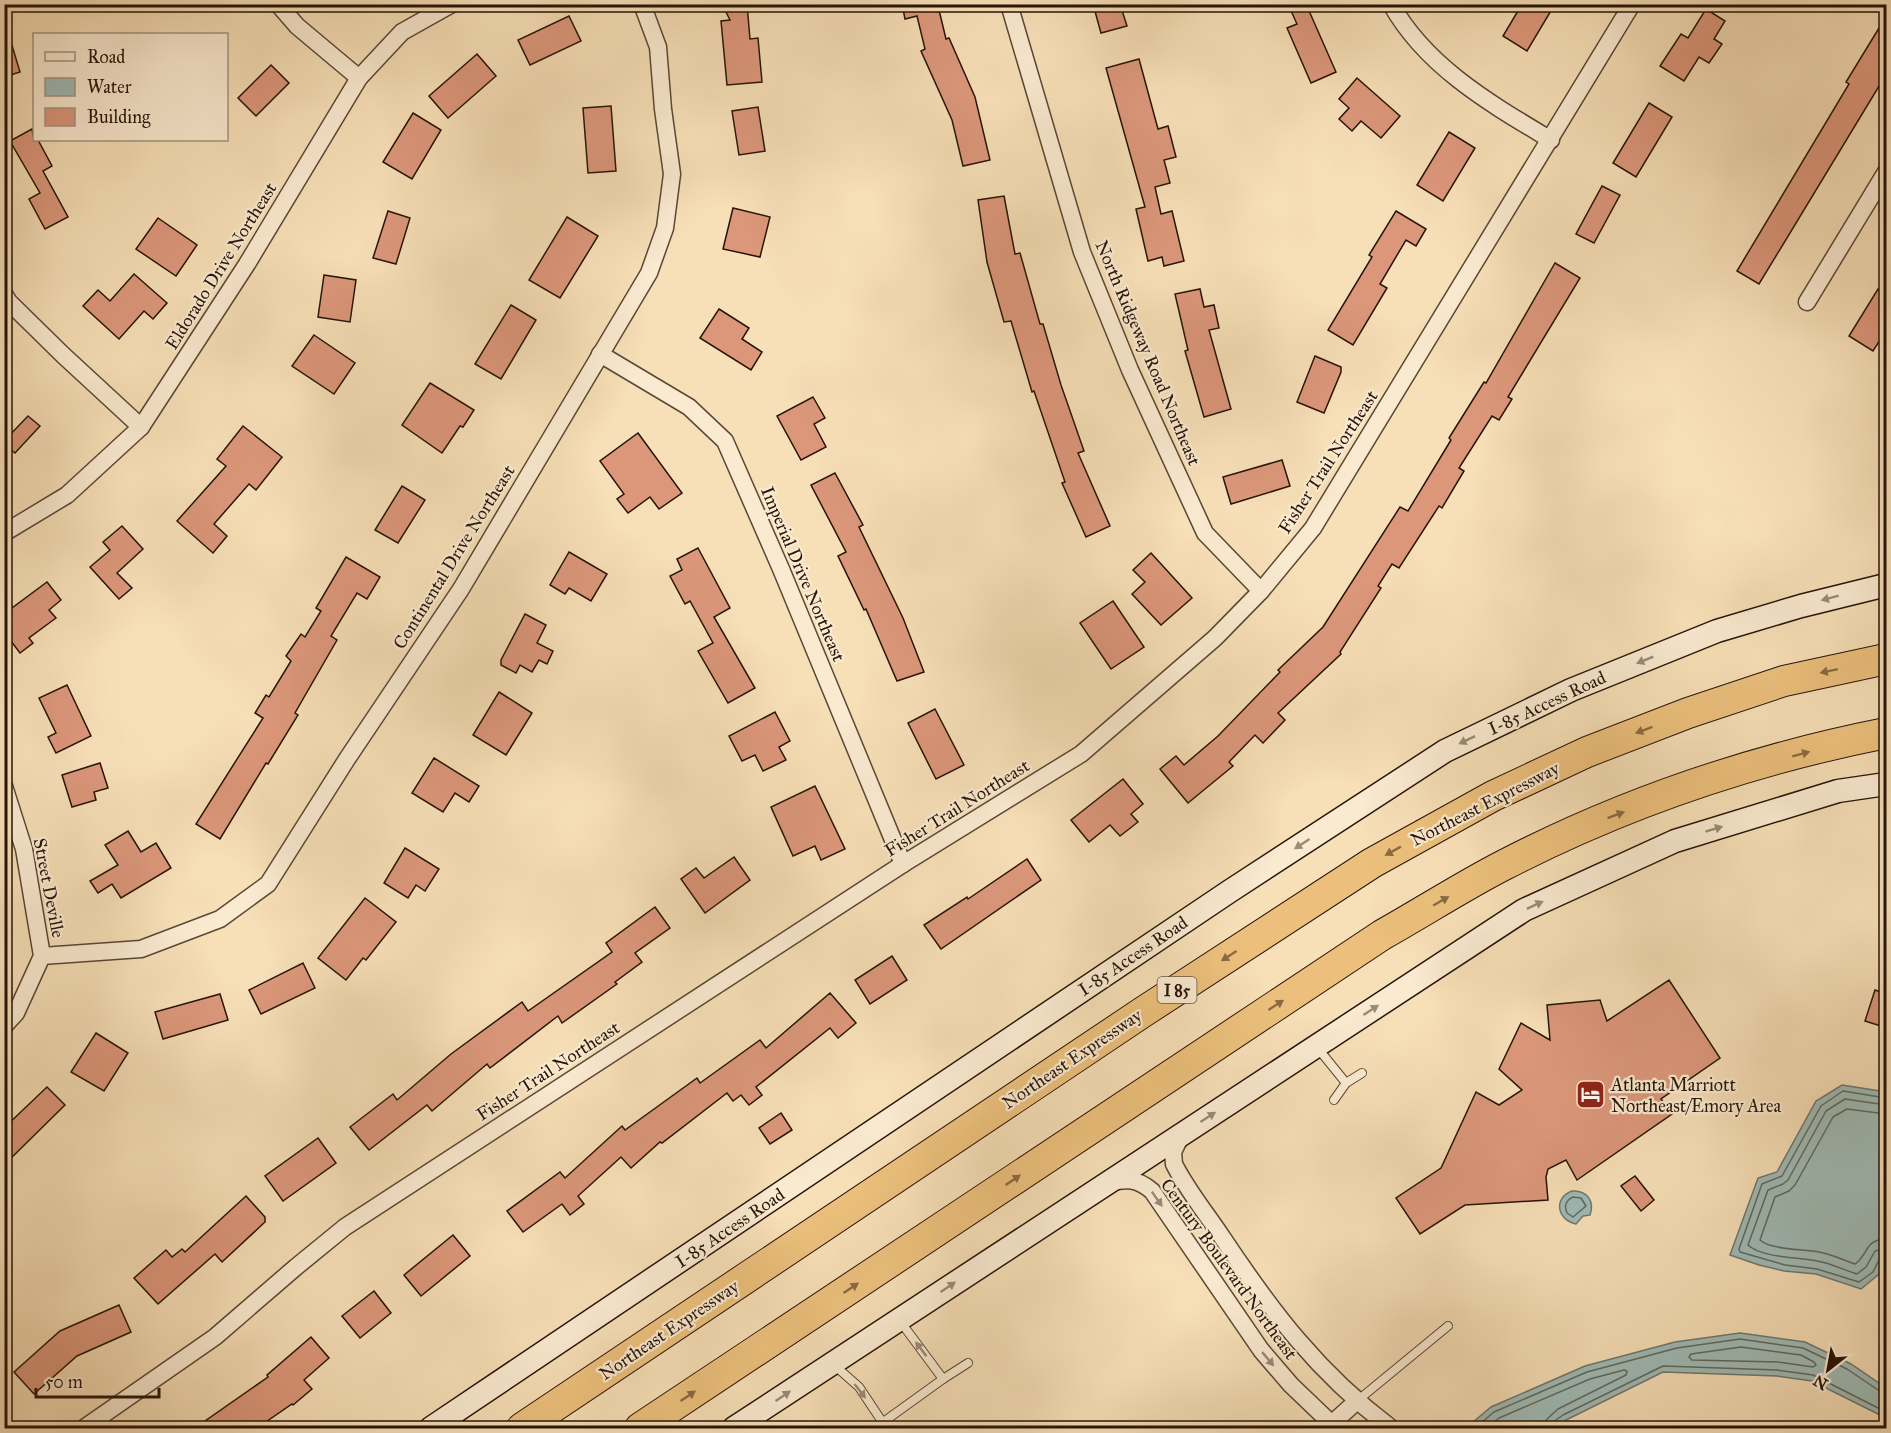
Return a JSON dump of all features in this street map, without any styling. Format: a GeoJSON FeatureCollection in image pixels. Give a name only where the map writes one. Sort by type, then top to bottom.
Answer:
{"type":"FeatureCollection","features":[{"type":"Feature","properties":{"kind":"highway","name":"Northeast Expressway"},"geometry":{"type":"LineString","coordinates":[[522,1428],[1143,1012],[1372,863],[1493,796],[1587,752],[1688,713],[1784,681],[1887,659]]}},
{"type":"Feature","properties":{"kind":"highway"},"geometry":{"type":"LineString","coordinates":[[640,1428],[1382,935],[1504,865],[1580,829],[1688,787],[1763,763],[1887,733]]}},
{"type":"Feature","properties":{"kind":"main road","name":"I-85 Access Road"},"geometry":{"type":"LineString","coordinates":[[431,1428],[470,1404],[1230,891],[1444,751],[1571,690],[1717,631],[1801,606],[1887,585]]}},
{"type":"Feature","properties":{"kind":"main road"},"geometry":{"type":"LineString","coordinates":[[734,1428],[1524,910],[1675,841],[1838,791],[1887,784]]}},
{"type":"Feature","properties":{"kind":"street"},"geometry":{"type":"LineString","coordinates":[[278,4],[297,27],[359,78]]}},
{"type":"Feature","properties":{"kind":"street","name":"Eldorado Drive Northeast"},"geometry":{"type":"LineString","coordinates":[[4,533],[67,495],[141,427],[247,264],[359,78],[402,32],[452,4]]}},
{"type":"Feature","properties":{"kind":"street","name":"Continental Drive Northeast"},"geometry":{"type":"LineString","coordinates":[[42,956],[141,949],[220,920],[268,884],[347,759],[461,589],[650,273],[665,228],[672,174],[663,109],[658,47],[642,4]]}},
{"type":"Feature","properties":{"kind":"street","name":"North Ridgeway Road Northeast"},"geometry":{"type":"LineString","coordinates":[[1009,4],[1082,252],[1130,370],[1205,533],[1261,591]]}},
{"type":"Feature","properties":{"kind":"street"},"geometry":{"type":"LineString","coordinates":[[1391,4],[1402,25],[1428,54],[1493,104],[1551,140]]}},
{"type":"Feature","properties":{"kind":"street","name":"Fisher Trail Northeast"},"geometry":{"type":"LineString","coordinates":[[84,1428],[215,1336],[345,1227],[903,864],[1081,754],[1215,638],[1261,591],[1312,528],[1632,4]]}},
{"type":"Feature","properties":{"kind":"street"},"geometry":{"type":"LineString","coordinates":[[1807,302],[1887,172]]}},
{"type":"Feature","properties":{"kind":"street"},"geometry":{"type":"LineString","coordinates":[[4,294],[9,302],[63,355],[141,427]]}},
{"type":"Feature","properties":{"kind":"street","name":"Imperial Drive Northeast"},"geometry":{"type":"LineString","coordinates":[[600,354],[689,407],[726,441],[903,864]]}},
{"type":"Feature","properties":{"kind":"street","name":"Street Deville"},"geometry":{"type":"LineString","coordinates":[[4,786],[24,849],[42,956],[16,1013],[4,1026]]}},
{"type":"Feature","properties":{"kind":"street","name":"Century Boulevard Northeast"},"geometry":{"type":"LineString","coordinates":[[1183,1133],[1173,1152],[1174,1164],[1178,1172],[1279,1319],[1311,1357],[1357,1401],[1391,1428]]}},
{"type":"Feature","properties":{"kind":"street","name":"Century Boulevard Northeast"},"geometry":{"type":"LineString","coordinates":[[1106,1184],[1139,1181],[1152,1191],[1261,1350],[1332,1427]]}},
{"type":"Feature","properties":{"kind":"street"},"geometry":{"type":"LineString","coordinates":[[1332,1427],[1357,1401]]}},
{"type":"Feature","properties":{"kind":"lane"},"geometry":{"type":"LineString","coordinates":[[1316,1046],[1346,1083]]}},
{"type":"Feature","properties":{"kind":"lane"},"geometry":{"type":"LineString","coordinates":[[1334,1100],[1346,1083],[1362,1073]]}},
{"type":"Feature","properties":{"kind":"lane"},"geometry":{"type":"LineString","coordinates":[[899,1319],[943,1379]]}},
{"type":"Feature","properties":{"kind":"lane"},"geometry":{"type":"LineString","coordinates":[[1357,1401],[1448,1326]]}},
{"type":"Feature","properties":{"kind":"lane"},"geometry":{"type":"LineString","coordinates":[[875,1428],[968,1363]]}},
{"type":"Feature","properties":{"kind":"lane"},"geometry":{"type":"LineString","coordinates":[[832,1364],[859,1387],[883,1423]]}},
{"type":"Feature","properties":{"kind":"water"},"geometry":{"type":"Polygon","coordinates":[[[1842,1085],[1886,1092],[1886,1256],[1878,1275],[1861,1289],[1816,1274],[1784,1271],[1730,1255],[1758,1178],[1777,1172],[1816,1101],[1842,1085]]]}},
{"type":"Feature","properties":{"kind":"water"},"geometry":{"type":"Polygon","coordinates":[[[1572,1191],[1586,1194],[1591,1205],[1590,1215],[1583,1216],[1576,1224],[1565,1218],[1560,1209],[1562,1199],[1572,1191]]]}},
{"type":"Feature","properties":{"kind":"water"},"geometry":{"type":"Polygon","coordinates":[[[1740,1333],[1805,1342],[1851,1364],[1886,1388],[1886,1418],[1812,1381],[1777,1376],[1663,1372],[1566,1420],[1555,1428],[1466,1428],[1491,1407],[1585,1366],[1675,1342],[1740,1333]]]}},
{"type":"Feature","properties":{"kind":"building"},"geometry":{"type":"Polygon","coordinates":[[[722,4],[747,4],[750,39],[758,38],[762,82],[727,85],[721,21],[730,20],[722,4]]]}},
{"type":"Feature","properties":{"kind":"building"},"geometry":{"type":"Polygon","coordinates":[[[902,4],[943,4],[944,9],[939,10],[946,39],[949,38],[975,97],[990,160],[963,166],[952,120],[921,51],[925,49],[917,16],[905,19],[902,4]]]}},
{"type":"Feature","properties":{"kind":"building"},"geometry":{"type":"Polygon","coordinates":[[[1093,4],[1120,4],[1127,26],[1101,33],[1093,4]]]}},
{"type":"Feature","properties":{"kind":"building"},"geometry":{"type":"Polygon","coordinates":[[[1288,4],[1306,4],[1336,72],[1311,83],[1287,28],[1297,24],[1288,4]]]}},
{"type":"Feature","properties":{"kind":"building"},"geometry":{"type":"Polygon","coordinates":[[[1522,4],[1555,4],[1527,51],[1503,36],[1522,4]]]}},
{"type":"Feature","properties":{"kind":"building"},"geometry":{"type":"Polygon","coordinates":[[[1706,9],[1725,21],[1714,39],[1722,44],[1709,63],[1699,57],[1684,81],[1660,66],[1681,34],[1688,38],[1706,9]]]}},
{"type":"Feature","properties":{"kind":"building"},"geometry":{"type":"Polygon","coordinates":[[[1887,15],[1887,73],[1759,284],[1737,271],[1849,84],[1846,82],[1887,15]]]}},
{"type":"Feature","properties":{"kind":"building"},"geometry":{"type":"Polygon","coordinates":[[[569,16],[581,41],[530,65],[518,40],[569,16]]]}},
{"type":"Feature","properties":{"kind":"building"},"geometry":{"type":"Polygon","coordinates":[[[4,32],[8,32],[20,72],[4,77],[4,32]]]}},
{"type":"Feature","properties":{"kind":"building"},"geometry":{"type":"Polygon","coordinates":[[[477,54],[496,76],[448,118],[429,96],[477,54]]]}},
{"type":"Feature","properties":{"kind":"building"},"geometry":{"type":"Polygon","coordinates":[[[1139,59],[1158,129],[1168,126],[1176,157],[1164,160],[1170,183],[1155,187],[1161,214],[1172,211],[1184,261],[1164,266],[1162,257],[1148,261],[1136,209],[1145,207],[1106,68],[1139,59]]]}},
{"type":"Feature","properties":{"kind":"building"},"geometry":{"type":"Polygon","coordinates":[[[271,65],[289,83],[256,116],[238,98],[271,65]]]}},
{"type":"Feature","properties":{"kind":"building"},"geometry":{"type":"Polygon","coordinates":[[[1357,78],[1400,116],[1381,138],[1361,121],[1352,131],[1339,119],[1349,108],[1339,99],[1357,78]]]}},
{"type":"Feature","properties":{"kind":"building"},"geometry":{"type":"Polygon","coordinates":[[[1649,103],[1672,117],[1636,177],[1613,163],[1649,103]]]}},
{"type":"Feature","properties":{"kind":"building"},"geometry":{"type":"Polygon","coordinates":[[[611,106],[616,171],[588,173],[583,108],[611,106]]]}},
{"type":"Feature","properties":{"kind":"building"},"geometry":{"type":"Polygon","coordinates":[[[758,107],[765,151],[739,155],[732,111],[758,107]]]}},
{"type":"Feature","properties":{"kind":"building"},"geometry":{"type":"Polygon","coordinates":[[[413,113],[441,130],[412,179],[383,162],[413,113]]]}},
{"type":"Feature","properties":{"kind":"building"},"geometry":{"type":"Polygon","coordinates":[[[32,129],[33,141],[39,141],[52,166],[43,171],[68,217],[45,229],[29,199],[40,193],[10,141],[32,129]]]}},
{"type":"Feature","properties":{"kind":"building"},"geometry":{"type":"Polygon","coordinates":[[[1449,132],[1475,148],[1443,201],[1417,185],[1449,132]]]}},
{"type":"Feature","properties":{"kind":"building"},"geometry":{"type":"Polygon","coordinates":[[[1602,186],[1620,195],[1594,243],[1576,234],[1602,186]]]}},
{"type":"Feature","properties":{"kind":"building"},"geometry":{"type":"Polygon","coordinates":[[[1004,196],[1015,254],[1020,253],[1040,324],[1043,324],[1084,451],[1078,453],[1110,526],[1086,537],[1062,483],[1065,482],[1034,391],[1032,392],[1011,321],[1004,322],[987,262],[978,200],[1004,196]]]}},
{"type":"Feature","properties":{"kind":"building"},"geometry":{"type":"Polygon","coordinates":[[[733,208],[770,217],[760,257],[723,249],[733,208]]]}},
{"type":"Feature","properties":{"kind":"building"},"geometry":{"type":"Polygon","coordinates":[[[388,211],[410,218],[396,264],[373,258],[388,211]]]}},
{"type":"Feature","properties":{"kind":"building"},"geometry":{"type":"Polygon","coordinates":[[[1396,211],[1426,229],[1416,246],[1406,240],[1380,284],[1387,288],[1353,345],[1328,330],[1372,257],[1369,255],[1396,211]]]}},
{"type":"Feature","properties":{"kind":"building"},"geometry":{"type":"Polygon","coordinates":[[[567,217],[598,236],[560,298],[529,280],[567,217]]]}},
{"type":"Feature","properties":{"kind":"building"},"geometry":{"type":"Polygon","coordinates":[[[158,218],[197,245],[176,276],[136,249],[158,218]]]}},
{"type":"Feature","properties":{"kind":"building"},"geometry":{"type":"Polygon","coordinates":[[[1555,263],[1580,278],[1508,397],[1512,399],[1499,420],[1492,416],[1459,468],[1464,471],[1442,508],[1439,506],[1399,568],[1392,564],[1378,586],[1381,588],[1340,652],[1341,654],[1278,713],[1285,720],[1263,743],[1255,735],[1229,762],[1233,766],[1188,803],[1160,769],[1176,756],[1184,765],[1218,736],[1280,672],[1278,670],[1323,627],[1400,507],[1408,511],[1451,440],[1449,438],[1484,382],[1486,383],[1555,263]]]}},
{"type":"Feature","properties":{"kind":"building"},"geometry":{"type":"Polygon","coordinates":[[[134,274],[167,303],[153,319],[144,311],[119,339],[83,306],[98,290],[110,301],[134,274]]]}},
{"type":"Feature","properties":{"kind":"building"},"geometry":{"type":"Polygon","coordinates":[[[324,275],[356,280],[350,322],[318,317],[324,275]]]}},
{"type":"Feature","properties":{"kind":"building"},"geometry":{"type":"Polygon","coordinates":[[[1200,289],[1204,307],[1214,305],[1219,328],[1209,330],[1231,409],[1204,417],[1185,351],[1188,350],[1175,294],[1200,289]]]}},
{"type":"Feature","properties":{"kind":"building"},"geometry":{"type":"Polygon","coordinates":[[[1878,289],[1887,294],[1887,329],[1873,351],[1849,336],[1878,289]]]}},
{"type":"Feature","properties":{"kind":"building"},"geometry":{"type":"Polygon","coordinates":[[[511,305],[536,320],[501,379],[475,364],[511,305]]]}},
{"type":"Feature","properties":{"kind":"building"},"geometry":{"type":"Polygon","coordinates":[[[719,309],[749,328],[742,339],[762,352],[751,370],[700,338],[719,309]]]}},
{"type":"Feature","properties":{"kind":"building"},"geometry":{"type":"Polygon","coordinates":[[[314,335],[355,363],[334,394],[292,366],[314,335]]]}},
{"type":"Feature","properties":{"kind":"building"},"geometry":{"type":"Polygon","coordinates":[[[1315,356],[1341,367],[1324,413],[1297,402],[1315,356]]]}},
{"type":"Feature","properties":{"kind":"building"},"geometry":{"type":"Polygon","coordinates":[[[430,383],[474,410],[442,453],[402,425],[430,383]]]}},
{"type":"Feature","properties":{"kind":"building"},"geometry":{"type":"Polygon","coordinates":[[[813,397],[825,418],[814,424],[826,447],[801,460],[777,416],[813,397]]]}},
{"type":"Feature","properties":{"kind":"building"},"geometry":{"type":"Polygon","coordinates":[[[28,416],[40,426],[15,453],[4,444],[4,441],[28,416]]]}},
{"type":"Feature","properties":{"kind":"building"},"geometry":{"type":"Polygon","coordinates":[[[243,426],[282,457],[256,490],[249,484],[214,524],[227,536],[213,553],[177,521],[226,466],[217,459],[243,426]]]}},
{"type":"Feature","properties":{"kind":"building"},"geometry":{"type":"Polygon","coordinates":[[[638,433],[682,493],[659,509],[650,497],[628,513],[617,499],[624,494],[600,461],[638,433]]]}},
{"type":"Feature","properties":{"kind":"building"},"geometry":{"type":"Polygon","coordinates":[[[1282,460],[1290,486],[1231,504],[1223,477],[1282,460]]]}},
{"type":"Feature","properties":{"kind":"building"},"geometry":{"type":"Polygon","coordinates":[[[835,473],[863,525],[859,527],[903,618],[924,672],[897,681],[866,609],[864,610],[838,556],[846,552],[811,485],[835,473]]]}},
{"type":"Feature","properties":{"kind":"building"},"geometry":{"type":"Polygon","coordinates":[[[402,486],[425,500],[398,543],[375,530],[402,486]]]}},
{"type":"Feature","properties":{"kind":"building"},"geometry":{"type":"Polygon","coordinates":[[[122,526],[143,549],[117,573],[132,588],[119,599],[90,567],[110,550],[103,542],[122,526]]]}},
{"type":"Feature","properties":{"kind":"building"},"geometry":{"type":"Polygon","coordinates":[[[698,548],[730,608],[714,617],[755,688],[728,703],[698,651],[713,643],[690,601],[685,604],[670,576],[682,570],[677,559],[698,548]]]}},
{"type":"Feature","properties":{"kind":"building"},"geometry":{"type":"Polygon","coordinates":[[[569,552],[607,574],[591,601],[569,588],[565,594],[550,585],[569,552]]]}},
{"type":"Feature","properties":{"kind":"building"},"geometry":{"type":"Polygon","coordinates":[[[1151,553],[1192,598],[1161,625],[1132,594],[1145,582],[1133,570],[1151,553]]]}},
{"type":"Feature","properties":{"kind":"building"},"geometry":{"type":"Polygon","coordinates":[[[346,557],[380,577],[367,599],[357,593],[331,636],[337,640],[295,713],[298,715],[220,839],[196,824],[263,718],[255,713],[266,695],[269,697],[291,661],[286,656],[301,634],[305,637],[321,611],[316,608],[346,557]]]}},
{"type":"Feature","properties":{"kind":"building"},"geometry":{"type":"Polygon","coordinates":[[[47,582],[61,600],[49,610],[56,618],[29,638],[33,643],[20,653],[4,632],[4,614],[47,582]]]}},
{"type":"Feature","properties":{"kind":"building"},"geometry":{"type":"Polygon","coordinates":[[[1113,601],[1144,647],[1111,669],[1080,623],[1113,601]]]}},
{"type":"Feature","properties":{"kind":"building"},"geometry":{"type":"Polygon","coordinates":[[[525,614],[546,625],[537,643],[553,651],[547,664],[539,660],[532,672],[520,665],[516,673],[501,665],[501,660],[525,614]]]}},
{"type":"Feature","properties":{"kind":"building"},"geometry":{"type":"Polygon","coordinates":[[[67,685],[91,736],[56,753],[48,737],[56,733],[39,698],[67,685]]]}},
{"type":"Feature","properties":{"kind":"building"},"geometry":{"type":"Polygon","coordinates":[[[499,692],[532,713],[506,755],[473,735],[499,692]]]}},
{"type":"Feature","properties":{"kind":"building"},"geometry":{"type":"Polygon","coordinates":[[[935,709],[964,765],[936,779],[908,723],[935,709]]]}},
{"type":"Feature","properties":{"kind":"building"},"geometry":{"type":"Polygon","coordinates":[[[775,712],[790,741],[779,747],[786,760],[763,771],[755,755],[742,761],[729,736],[775,712]]]}},
{"type":"Feature","properties":{"kind":"building"},"geometry":{"type":"Polygon","coordinates":[[[434,758],[479,786],[469,802],[455,793],[443,812],[412,793],[434,758]]]}},
{"type":"Feature","properties":{"kind":"building"},"geometry":{"type":"Polygon","coordinates":[[[100,763],[108,788],[94,792],[96,800],[72,807],[62,775],[100,763]]]}},
{"type":"Feature","properties":{"kind":"building"},"geometry":{"type":"Polygon","coordinates":[[[1123,779],[1143,804],[1131,814],[1138,822],[1120,836],[1110,825],[1089,842],[1071,820],[1123,779]]]}},
{"type":"Feature","properties":{"kind":"building"},"geometry":{"type":"Polygon","coordinates":[[[815,786],[845,849],[821,860],[815,846],[793,856],[771,807],[815,786]]]}},
{"type":"Feature","properties":{"kind":"building"},"geometry":{"type":"Polygon","coordinates":[[[128,831],[141,852],[156,843],[171,868],[121,898],[112,884],[98,893],[90,881],[118,865],[105,845],[128,831]]]}},
{"type":"Feature","properties":{"kind":"building"},"geometry":{"type":"Polygon","coordinates":[[[405,848],[439,869],[425,891],[416,885],[408,898],[384,883],[405,848]]]}},
{"type":"Feature","properties":{"kind":"building"},"geometry":{"type":"Polygon","coordinates":[[[734,857],[750,880],[705,913],[681,879],[696,868],[704,878],[734,857]]]}},
{"type":"Feature","properties":{"kind":"building"},"geometry":{"type":"Polygon","coordinates":[[[1027,859],[1041,880],[941,949],[924,925],[967,897],[968,899],[1027,859]]]}},
{"type":"Feature","properties":{"kind":"building"},"geometry":{"type":"Polygon","coordinates":[[[365,898],[396,922],[366,960],[363,958],[346,980],[318,958],[365,898]]]}},
{"type":"Feature","properties":{"kind":"building"},"geometry":{"type":"Polygon","coordinates":[[[655,907],[670,928],[635,953],[642,962],[615,982],[617,984],[562,1023],[558,1016],[490,1068],[487,1064],[432,1111],[427,1105],[369,1150],[350,1127],[393,1094],[397,1100],[451,1054],[522,1002],[528,1011],[612,952],[606,943],[655,907]]]}},
{"type":"Feature","properties":{"kind":"building"},"geometry":{"type":"Polygon","coordinates":[[[892,956],[907,980],[870,1004],[855,980],[892,956]]]}},
{"type":"Feature","properties":{"kind":"building"},"geometry":{"type":"Polygon","coordinates":[[[303,963],[315,988],[261,1014],[249,990],[303,963]]]}},
{"type":"Feature","properties":{"kind":"building","name":"Atlanta Marriott Northeast/Emory Area"},"geometry":{"type":"Polygon","coordinates":[[[1669,980],[1720,1058],[1661,1099],[1672,1114],[1577,1180],[1566,1160],[1548,1169],[1546,1177],[1548,1200],[1465,1205],[1420,1234],[1396,1198],[1441,1168],[1476,1092],[1499,1105],[1522,1090],[1499,1069],[1521,1023],[1550,1040],[1547,1005],[1600,1000],[1607,1021],[1669,980]]]}},
{"type":"Feature","properties":{"kind":"building"},"geometry":{"type":"Polygon","coordinates":[[[1875,990],[1887,994],[1887,1028],[1865,1021],[1875,990]]]}},
{"type":"Feature","properties":{"kind":"building"},"geometry":{"type":"Polygon","coordinates":[[[830,993],[856,1023],[838,1038],[830,1028],[756,1087],[762,1095],[749,1105],[741,1095],[733,1101],[727,1093],[662,1143],[660,1142],[631,1168],[621,1157],[578,1196],[584,1204],[570,1215],[562,1204],[523,1232],[507,1211],[560,1172],[565,1178],[622,1126],[625,1130],[697,1078],[700,1083],[760,1040],[766,1048],[830,993]]]}},
{"type":"Feature","properties":{"kind":"building"},"geometry":{"type":"Polygon","coordinates":[[[220,994],[228,1020],[163,1039],[155,1012],[220,994]]]}},
{"type":"Feature","properties":{"kind":"building"},"geometry":{"type":"Polygon","coordinates":[[[96,1033],[128,1053],[104,1091],[71,1072],[96,1033]]]}},
{"type":"Feature","properties":{"kind":"building"},"geometry":{"type":"Polygon","coordinates":[[[47,1087],[65,1105],[4,1165],[4,1128],[47,1087]]]}},
{"type":"Feature","properties":{"kind":"building"},"geometry":{"type":"Polygon","coordinates":[[[781,1113],[792,1130],[770,1144],[759,1128],[781,1113]]]}},
{"type":"Feature","properties":{"kind":"building"},"geometry":{"type":"Polygon","coordinates":[[[318,1138],[336,1163],[283,1201],[265,1176],[318,1138]]]}},
{"type":"Feature","properties":{"kind":"building"},"geometry":{"type":"Polygon","coordinates":[[[1635,1176],[1654,1200],[1641,1211],[1621,1186],[1635,1176]]]}},
{"type":"Feature","properties":{"kind":"building"},"geometry":{"type":"Polygon","coordinates":[[[246,1196],[265,1217],[265,1222],[222,1262],[215,1254],[158,1304],[134,1278],[166,1250],[172,1257],[182,1249],[185,1252],[246,1196]]]}},
{"type":"Feature","properties":{"kind":"building"},"geometry":{"type":"Polygon","coordinates":[[[453,1235],[470,1256],[421,1296],[404,1275],[453,1235]]]}},
{"type":"Feature","properties":{"kind":"building"},"geometry":{"type":"Polygon","coordinates":[[[374,1291],[391,1313],[360,1338],[342,1316],[374,1291]]]}},
{"type":"Feature","properties":{"kind":"building"},"geometry":{"type":"Polygon","coordinates":[[[119,1305],[131,1332],[77,1356],[34,1394],[14,1372],[60,1331],[119,1305]]]}},
{"type":"Feature","properties":{"kind":"building"},"geometry":{"type":"Polygon","coordinates":[[[311,1337],[329,1358],[304,1380],[312,1389],[293,1405],[257,1428],[195,1428],[268,1377],[267,1375],[311,1337]]]}},
{"type":"Feature","properties":{"kind":"place","name":"Atlanta Marriott Northeast/Emory Area"},"geometry":{"type":"Point","coordinates":[1590,1095]}}]}
